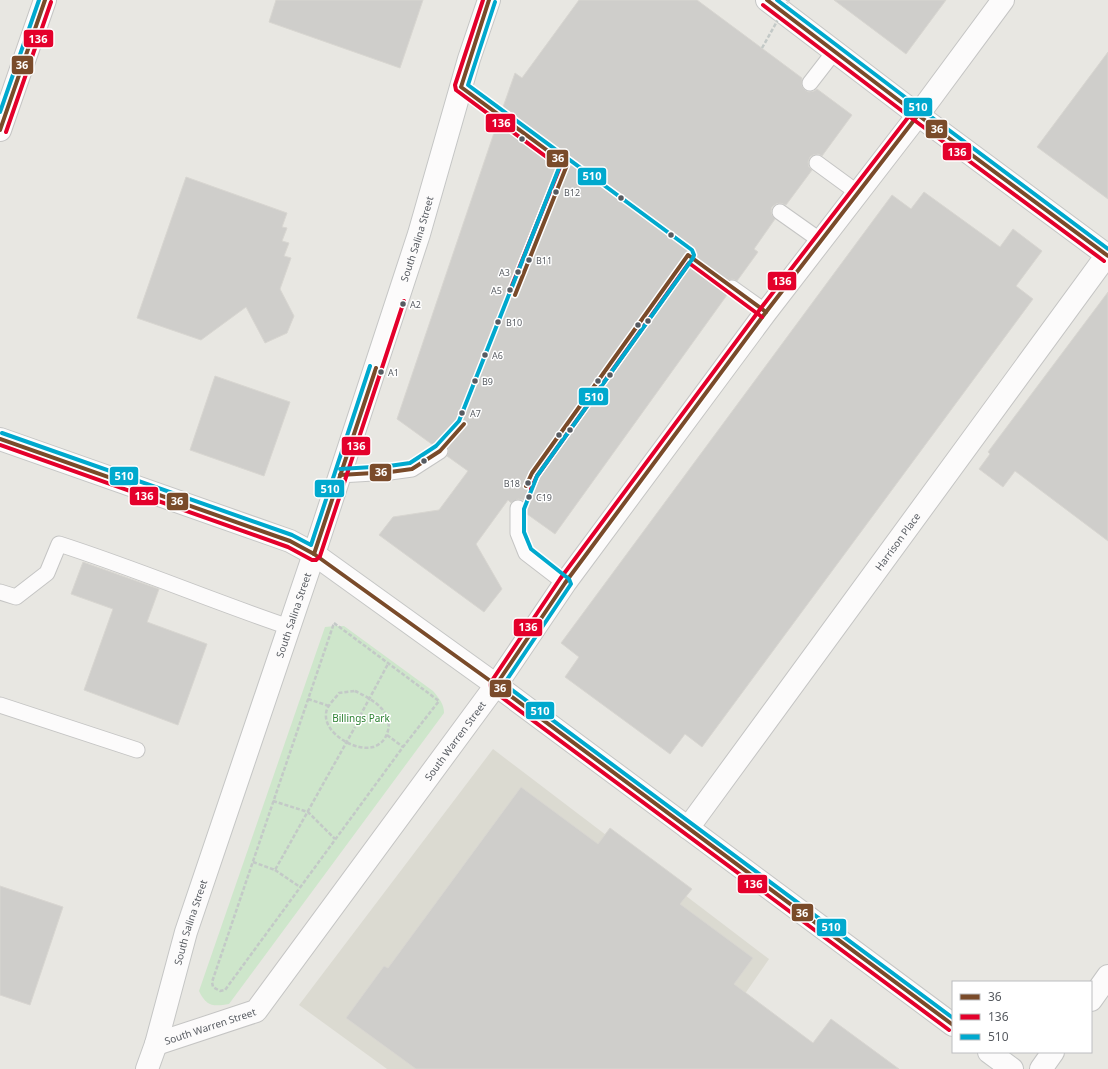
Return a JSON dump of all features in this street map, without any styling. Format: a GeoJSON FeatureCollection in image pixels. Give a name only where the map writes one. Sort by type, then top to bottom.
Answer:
{"type":"FeatureCollection","features":[{"type":"Feature","properties":{"kind":"main road"},"geometry":{"type":"LineString","coordinates":[[0,130],[45,0]]}},
{"type":"Feature","properties":{"kind":"main road","name":"South Salina Street"},"geometry":{"type":"LineString","coordinates":[[147,1069],[156,1044],[186,932],[314,554],[419,234],[461,87],[488,0]]}},
{"type":"Feature","properties":{"kind":"main road"},"geometry":{"type":"LineString","coordinates":[[767,0],[918,116],[1108,255]]}},
{"type":"Feature","properties":{"kind":"main road","name":"South Warren Street"},"geometry":{"type":"LineString","coordinates":[[156,1044],[256,1011],[496,685],[565,583],[766,312],[918,116],[1003,0]]}},
{"type":"Feature","properties":{"kind":"main road","name":"Harrison Place"},"geometry":{"type":"LineString","coordinates":[[688,828],[1108,255]]}},
{"type":"Feature","properties":{"kind":"main road"},"geometry":{"type":"LineString","coordinates":[[0,439],[290,540],[314,554],[496,685],[952,1024]]}},
{"type":"Feature","properties":{"kind":"main road"},"geometry":{"type":"LineString","coordinates":[[1092,999],[1108,976]]}},
{"type":"Feature","properties":{"kind":"main road"},"geometry":{"type":"LineString","coordinates":[[990,1053],[1012,1069]]}},
{"type":"Feature","properties":{"kind":"main road"},"geometry":{"type":"LineString","coordinates":[[1041,1069],[1052,1053]]}},
{"type":"Feature","properties":{"kind":"lane"},"geometry":{"type":"LineString","coordinates":[[810,84],[834,52]]}},
{"type":"Feature","properties":{"kind":"lane"},"geometry":{"type":"LineString","coordinates":[[461,87],[500,116]]}},
{"type":"Feature","properties":{"kind":"lane"},"geometry":{"type":"LineString","coordinates":[[817,163],[858,193]]}},
{"type":"Feature","properties":{"kind":"lane"},"geometry":{"type":"LineString","coordinates":[[780,212],[821,241]]}},
{"type":"Feature","properties":{"kind":"lane"},"geometry":{"type":"LineString","coordinates":[[732,288],[766,312]]}},
{"type":"Feature","properties":{"kind":"lane"},"geometry":{"type":"LineString","coordinates":[[340,475],[412,469],[440,451]]}},
{"type":"Feature","properties":{"kind":"lane"},"geometry":{"type":"LineString","coordinates":[[518,508],[518,533],[526,554],[565,583]]}},
{"type":"Feature","properties":{"kind":"lane"},"geometry":{"type":"LineString","coordinates":[[0,592],[16,597],[47,572],[59,544],[163,580],[228,606],[289,627]]}},
{"type":"Feature","properties":{"kind":"lane"},"geometry":{"type":"LineString","coordinates":[[0,705],[137,750]]}},
{"type":"Feature","properties":{"kind":"path"},"geometry":{"type":"LineString","coordinates":[[762,48],[790,0]]}},
{"type":"Feature","properties":{"kind":"path"},"geometry":{"type":"LineString","coordinates":[[334,623],[388,664],[439,701],[403,747],[225,990],[220,991],[216,989],[213,987],[212,982],[334,623]]}},
{"type":"Feature","properties":{"kind":"path"},"geometry":{"type":"LineString","coordinates":[[360,716],[388,664]]}},
{"type":"Feature","properties":{"kind":"path"},"geometry":{"type":"LineString","coordinates":[[355,691],[380,706],[386,716],[390,728],[384,740],[374,747],[364,749],[347,742],[333,733],[328,726],[326,713],[329,706],[339,693],[355,691]]}},
{"type":"Feature","properties":{"kind":"path"},"geometry":{"type":"LineString","coordinates":[[308,699],[329,706]]}},
{"type":"Feature","properties":{"kind":"path"},"geometry":{"type":"LineString","coordinates":[[275,870],[355,727]]}},
{"type":"Feature","properties":{"kind":"path"},"geometry":{"type":"LineString","coordinates":[[386,735],[403,747]]}},
{"type":"Feature","properties":{"kind":"path"},"geometry":{"type":"LineString","coordinates":[[273,801],[308,812],[335,839]]}},
{"type":"Feature","properties":{"kind":"path"},"geometry":{"type":"LineString","coordinates":[[253,862],[275,870],[300,887]]}},
{"type":"Feature","properties":{"kind":"shaded area"},"geometry":{"type":"Polygon","coordinates":[[[493,749],[769,959],[693,1069],[387,1069],[299,1005],[493,749]]]}},
{"type":"Feature","properties":{"kind":"green space","name":"Billings Park"},"geometry":{"type":"Polygon","coordinates":[[[344,626],[433,691],[442,704],[444,713],[229,1004],[214,1005],[204,1000],[199,991],[325,627],[344,626]]]}},
{"type":"Feature","properties":{"kind":"building"},"geometry":{"type":"Polygon","coordinates":[[[276,0],[423,0],[400,68],[269,22],[276,0]]]}},
{"type":"Feature","properties":{"kind":"building"},"geometry":{"type":"Polygon","coordinates":[[[579,0],[697,0],[802,78],[802,86],[805,90],[809,92],[817,89],[852,115],[822,156],[818,154],[810,157],[808,162],[809,167],[812,170],[786,205],[780,203],[772,207],[772,215],[775,219],[754,249],[758,252],[737,281],[732,279],[725,283],[723,288],[727,295],[555,534],[527,514],[526,504],[523,500],[518,499],[511,503],[508,500],[476,544],[502,589],[484,612],[379,535],[393,517],[439,510],[468,471],[447,456],[449,450],[444,443],[439,442],[433,445],[397,419],[497,124],[504,124],[507,122],[509,117],[508,112],[503,107],[515,73],[522,78],[579,0]]]}},
{"type":"Feature","properties":{"kind":"building"},"geometry":{"type":"Polygon","coordinates":[[[834,0],[946,0],[906,54],[834,0]]]}},
{"type":"Feature","properties":{"kind":"building"},"geometry":{"type":"Polygon","coordinates":[[[1108,52],[1108,199],[1037,147],[1108,52]]]}},
{"type":"Feature","properties":{"kind":"building"},"geometry":{"type":"Polygon","coordinates":[[[186,177],[287,213],[282,227],[287,228],[282,241],[289,243],[284,256],[291,258],[280,289],[294,316],[287,333],[265,343],[246,307],[201,340],[137,318],[186,177]]]}},
{"type":"Feature","properties":{"kind":"building"},"geometry":{"type":"Polygon","coordinates":[[[924,192],[1000,247],[1013,229],[1042,251],[1016,286],[1033,299],[702,747],[685,734],[670,754],[565,677],[579,657],[561,643],[892,195],[911,209],[924,192]]]}},
{"type":"Feature","properties":{"kind":"building"},"geometry":{"type":"Polygon","coordinates":[[[1108,292],[1108,541],[1015,471],[1003,487],[979,469],[990,454],[988,452],[1108,292]]]}},
{"type":"Feature","properties":{"kind":"building"},"geometry":{"type":"Polygon","coordinates":[[[215,376],[290,402],[264,476],[190,450],[215,376]]]}},
{"type":"Feature","properties":{"kind":"building"},"geometry":{"type":"Polygon","coordinates":[[[83,562],[159,589],[147,622],[207,644],[178,725],[84,690],[113,609],[71,594],[83,562]]]}},
{"type":"Feature","properties":{"kind":"building"},"geometry":{"type":"Polygon","coordinates":[[[521,787],[598,844],[610,828],[692,889],[680,904],[753,958],[734,984],[813,1043],[831,1019],[899,1069],[416,1069],[346,1018],[384,966],[388,968],[521,787]]]}},
{"type":"Feature","properties":{"kind":"building"},"geometry":{"type":"Polygon","coordinates":[[[0,886],[63,907],[30,1005],[0,995],[0,886]]]}},
{"type":"Feature","properties":{"kind":"transit line","name":"510"},"geometry":{"type":"LineString","coordinates":[[0,112],[39,0]]}},
{"type":"Feature","properties":{"kind":"transit line","name":"36"},"geometry":{"type":"LineString","coordinates":[[0,130],[45,0]]}},
{"type":"Feature","properties":{"kind":"transit line","name":"136"},"geometry":{"type":"LineString","coordinates":[[483,0],[455,85],[456,90],[560,167],[509,293]]}},
{"type":"Feature","properties":{"kind":"transit line","name":"36"},"geometry":{"type":"LineString","coordinates":[[489,0],[461,87],[567,165],[515,295]]}},
{"type":"Feature","properties":{"kind":"transit line","name":"36"},"geometry":{"type":"LineString","coordinates":[[767,0],[918,115],[1108,256]]}},
{"type":"Feature","properties":{"kind":"transit line","name":"510"},"geometry":{"type":"LineString","coordinates":[[777,0],[1108,249]]}},
{"type":"Feature","properties":{"kind":"transit line","name":"136"},"geometry":{"type":"LineString","coordinates":[[6,132],[51,2]]}},
{"type":"Feature","properties":{"kind":"transit line","name":"510"},"geometry":{"type":"LineString","coordinates":[[495,2],[468,85],[692,250],[694,255],[537,476],[524,509],[524,532],[531,549],[569,579],[571,584],[504,684],[952,1017]]}},
{"type":"Feature","properties":{"kind":"transit line","name":"136"},"geometry":{"type":"LineString","coordinates":[[763,5],[914,120],[1104,261]]}},
{"type":"Feature","properties":{"kind":"transit line","name":"136"},"geometry":{"type":"LineString","coordinates":[[913,111],[761,308],[560,579],[490,685],[492,690],[949,1030]]}},
{"type":"Feature","properties":{"kind":"transit line","name":"36"},"geometry":{"type":"LineString","coordinates":[[496,685],[565,583],[766,312],[918,115]]}},
{"type":"Feature","properties":{"kind":"transit line","name":"510"},"geometry":{"type":"LineString","coordinates":[[340,469],[410,463],[436,446],[459,421],[561,163]]}},
{"type":"Feature","properties":{"kind":"transit line","name":"36"},"geometry":{"type":"LineString","coordinates":[[526,486],[532,473],[688,255],[766,312]]}},
{"type":"Feature","properties":{"kind":"transit line","name":"136"},"geometry":{"type":"LineString","coordinates":[[531,489],[537,476],[689,263],[762,317]]}},
{"type":"Feature","properties":{"kind":"transit line","name":"136"},"geometry":{"type":"LineString","coordinates":[[0,445],[288,547],[312,560],[316,560],[320,556],[404,301]]}},
{"type":"Feature","properties":{"kind":"transit line","name":"510"},"geometry":{"type":"LineString","coordinates":[[2,433],[292,535],[311,545],[370,366]]}},
{"type":"Feature","properties":{"kind":"transit line","name":"36"},"geometry":{"type":"LineString","coordinates":[[314,554],[376,368]]}},
{"type":"Feature","properties":{"kind":"transit line","name":"36"},"geometry":{"type":"LineString","coordinates":[[340,475],[412,469],[440,451],[464,424]]}},
{"type":"Feature","properties":{"kind":"transit line","name":"36"},"geometry":{"type":"LineString","coordinates":[[0,439],[290,541],[314,554],[496,685],[952,1024]]}},
{"type":"Feature","properties":{"kind":"place","name":"B12"},"geometry":{"type":"Point","coordinates":[556,192]}},
{"type":"Feature","properties":{"kind":"place","name":"B11"},"geometry":{"type":"Point","coordinates":[529,260]}},
{"type":"Feature","properties":{"kind":"place","name":"A3"},"geometry":{"type":"Point","coordinates":[518,272]}},
{"type":"Feature","properties":{"kind":"place","name":"A5"},"geometry":{"type":"Point","coordinates":[510,290]}},
{"type":"Feature","properties":{"kind":"place","name":"A2"},"geometry":{"type":"Point","coordinates":[403,304]}},
{"type":"Feature","properties":{"kind":"place","name":"B10"},"geometry":{"type":"Point","coordinates":[498,322]}},
{"type":"Feature","properties":{"kind":"place","name":"A6"},"geometry":{"type":"Point","coordinates":[485,355]}},
{"type":"Feature","properties":{"kind":"place","name":"A1"},"geometry":{"type":"Point","coordinates":[381,372]}},
{"type":"Feature","properties":{"kind":"place","name":"B9"},"geometry":{"type":"Point","coordinates":[475,381]}},
{"type":"Feature","properties":{"kind":"place","name":"A7"},"geometry":{"type":"Point","coordinates":[462,413]}},
{"type":"Feature","properties":{"kind":"place","name":"B18"},"geometry":{"type":"Point","coordinates":[528,483]}},
{"type":"Feature","properties":{"kind":"place","name":"C19"},"geometry":{"type":"Point","coordinates":[529,497]}}]}
